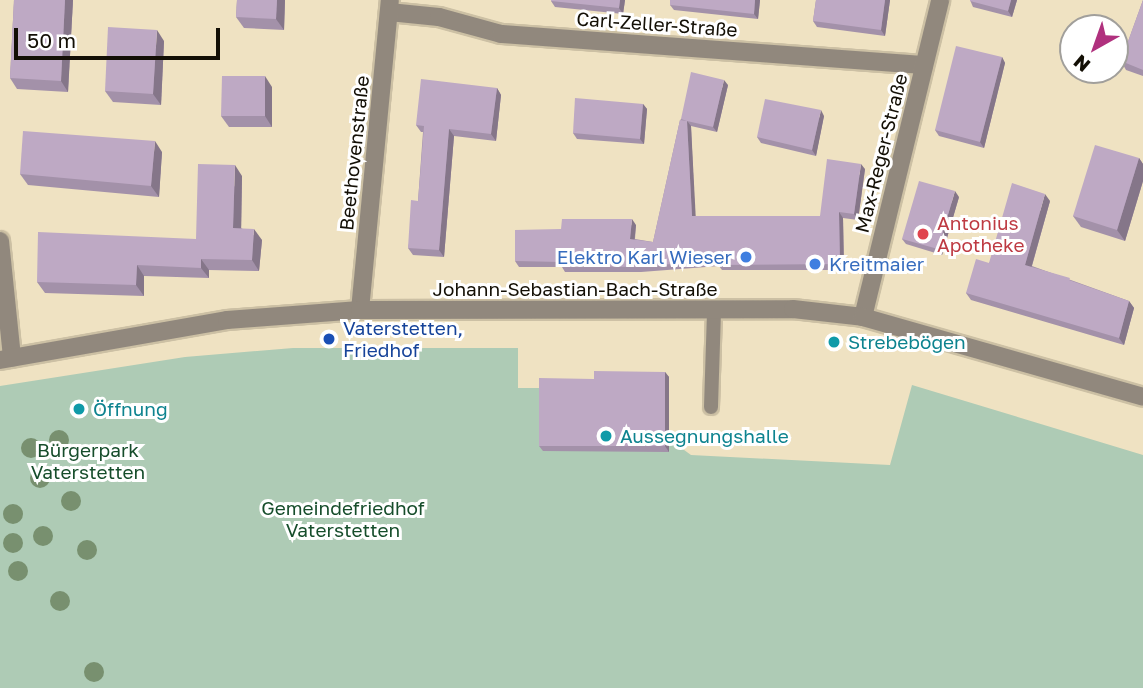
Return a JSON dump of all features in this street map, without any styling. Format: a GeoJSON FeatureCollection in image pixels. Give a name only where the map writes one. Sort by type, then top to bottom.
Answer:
{"type":"FeatureCollection","features":[{"type":"Feature","properties":{"kind":"street","name":"Max-Reger-Straße"},"geometry":{"type":"LineString","coordinates":[[863,317],[940,0]]}},
{"type":"Feature","properties":{"kind":"street","name":"Carl-Zeller-Straße"},"geometry":{"type":"LineString","coordinates":[[390,6],[501,34],[924,65]]}},
{"type":"Feature","properties":{"kind":"street","name":"Beethovenstraße"},"geometry":{"type":"LineString","coordinates":[[360,310],[390,6]]}},
{"type":"Feature","properties":{"kind":"street"},"geometry":{"type":"LineString","coordinates":[[0,241],[6,358]]}},
{"type":"Feature","properties":{"kind":"street","name":"Johann-Sebastian-Bach-Straße"},"geometry":{"type":"LineString","coordinates":[[6,358],[227,320],[360,310],[793,309],[863,317],[1143,397]]}},
{"type":"Feature","properties":{"kind":"lane"},"geometry":{"type":"LineString","coordinates":[[711,407],[714,309]]}},
{"type":"Feature","properties":{"kind":"green space","name":"Gemeindefriedhof Vaterstetten"},"geometry":{"type":"Polygon","coordinates":[[[293,348],[518,348],[518,388],[543,388],[669,439],[691,455],[890,465],[912,385],[1143,455],[1143,688],[0,688],[0,386],[185,357],[293,348]]]}},
{"type":"Feature","properties":{"kind":"building"},"geometry":{"type":"Polygon","coordinates":[[[14,0],[65,0],[61,81],[10,78],[14,0]]]}},
{"type":"Feature","properties":{"kind":"building"},"geometry":{"type":"Polygon","coordinates":[[[237,0],[277,0],[276,19],[236,17],[237,0]]]}},
{"type":"Feature","properties":{"kind":"building"},"geometry":{"type":"Polygon","coordinates":[[[551,0],[620,0],[619,8],[551,0]]]}},
{"type":"Feature","properties":{"kind":"building"},"geometry":{"type":"Polygon","coordinates":[[[670,0],[755,0],[754,14],[670,5],[670,0]]]}},
{"type":"Feature","properties":{"kind":"building"},"geometry":{"type":"Polygon","coordinates":[[[816,0],[885,0],[881,30],[813,21],[816,0]]]}},
{"type":"Feature","properties":{"kind":"building"},"geometry":{"type":"Polygon","coordinates":[[[970,0],[1011,0],[1008,11],[970,0]]]}},
{"type":"Feature","properties":{"kind":"building"},"geometry":{"type":"Polygon","coordinates":[[[1143,0],[1143,70],[1129,64],[1129,39],[1143,0]]]}},
{"type":"Feature","properties":{"kind":"building"},"geometry":{"type":"Polygon","coordinates":[[[108,27],[157,30],[153,94],[105,91],[108,27]]]}},
{"type":"Feature","properties":{"kind":"building"},"geometry":{"type":"Polygon","coordinates":[[[956,46],[1002,57],[980,142],[935,130],[956,46]]]}},
{"type":"Feature","properties":{"kind":"building"},"geometry":{"type":"Polygon","coordinates":[[[691,72],[724,80],[713,127],[681,119],[691,72]]]}},
{"type":"Feature","properties":{"kind":"building"},"geometry":{"type":"Polygon","coordinates":[[[222,76],[265,76],[265,116],[221,116],[222,76]]]}},
{"type":"Feature","properties":{"kind":"building"},"geometry":{"type":"Polygon","coordinates":[[[421,79],[497,88],[491,134],[449,129],[439,250],[408,248],[411,200],[418,201],[424,126],[416,125],[421,79]]]}},
{"type":"Feature","properties":{"kind":"building"},"geometry":{"type":"Polygon","coordinates":[[[575,98],[643,104],[640,139],[573,133],[575,98]]]}},
{"type":"Feature","properties":{"kind":"building"},"geometry":{"type":"Polygon","coordinates":[[[765,99],[821,110],[812,150],[757,137],[765,99]]]}},
{"type":"Feature","properties":{"kind":"building"},"geometry":{"type":"Polygon","coordinates":[[[680,120],[687,121],[692,216],[820,216],[827,159],[861,164],[854,214],[839,212],[840,264],[718,265],[718,260],[637,267],[561,266],[561,262],[515,261],[515,230],[561,229],[562,219],[632,219],[630,239],[653,242],[680,120]]]}},
{"type":"Feature","properties":{"kind":"building"},"geometry":{"type":"Polygon","coordinates":[[[23,131],[155,141],[151,186],[20,174],[23,131]]]}},
{"type":"Feature","properties":{"kind":"building"},"geometry":{"type":"Polygon","coordinates":[[[1095,145],[1139,158],[1117,230],[1073,216],[1095,145]]]}},
{"type":"Feature","properties":{"kind":"building"},"geometry":{"type":"Polygon","coordinates":[[[198,164],[235,165],[233,228],[254,229],[252,260],[201,259],[201,268],[137,265],[136,285],[37,282],[38,232],[196,239],[198,164]]]}},
{"type":"Feature","properties":{"kind":"building"},"geometry":{"type":"Polygon","coordinates":[[[919,181],[955,191],[938,249],[902,239],[919,181]]]}},
{"type":"Feature","properties":{"kind":"building"},"geometry":{"type":"Polygon","coordinates":[[[1012,183],[1045,194],[1025,265],[1070,278],[1069,280],[1129,301],[1119,338],[966,293],[976,259],[989,263],[1012,183]]]}},
{"type":"Feature","properties":{"kind":"building","name":"Aussegnungshalle"},"geometry":{"type":"Polygon","coordinates":[[[594,371],[665,372],[665,446],[539,446],[539,378],[594,379],[594,371]]]}},
{"type":"Feature","properties":{"kind":"place","name":"Antonius Apotheke"},"geometry":{"type":"Point","coordinates":[923,234]}},
{"type":"Feature","properties":{"kind":"place","name":"Elektro Karl Wieser"},"geometry":{"type":"Point","coordinates":[746,257]}},
{"type":"Feature","properties":{"kind":"place","name":"Kreitmaier"},"geometry":{"type":"Point","coordinates":[815,264]}},
{"type":"Feature","properties":{"kind":"place","name":"Vaterstetten, Friedhof"},"geometry":{"type":"Point","coordinates":[329,339]}},
{"type":"Feature","properties":{"kind":"place","name":"Strebebögen"},"geometry":{"type":"Point","coordinates":[834,342]}},
{"type":"Feature","properties":{"kind":"place","name":"Öffnung"},"geometry":{"type":"Point","coordinates":[79,409]}},
{"type":"Feature","properties":{"kind":"place","name":"Aussegnungshalle"},"geometry":{"type":"Point","coordinates":[606,436]}},
{"type":"Feature","properties":{"kind":"park label","name":"Bürgerpark Vaterstetten"},"geometry":{"type":"Point","coordinates":[88,461]}}]}
